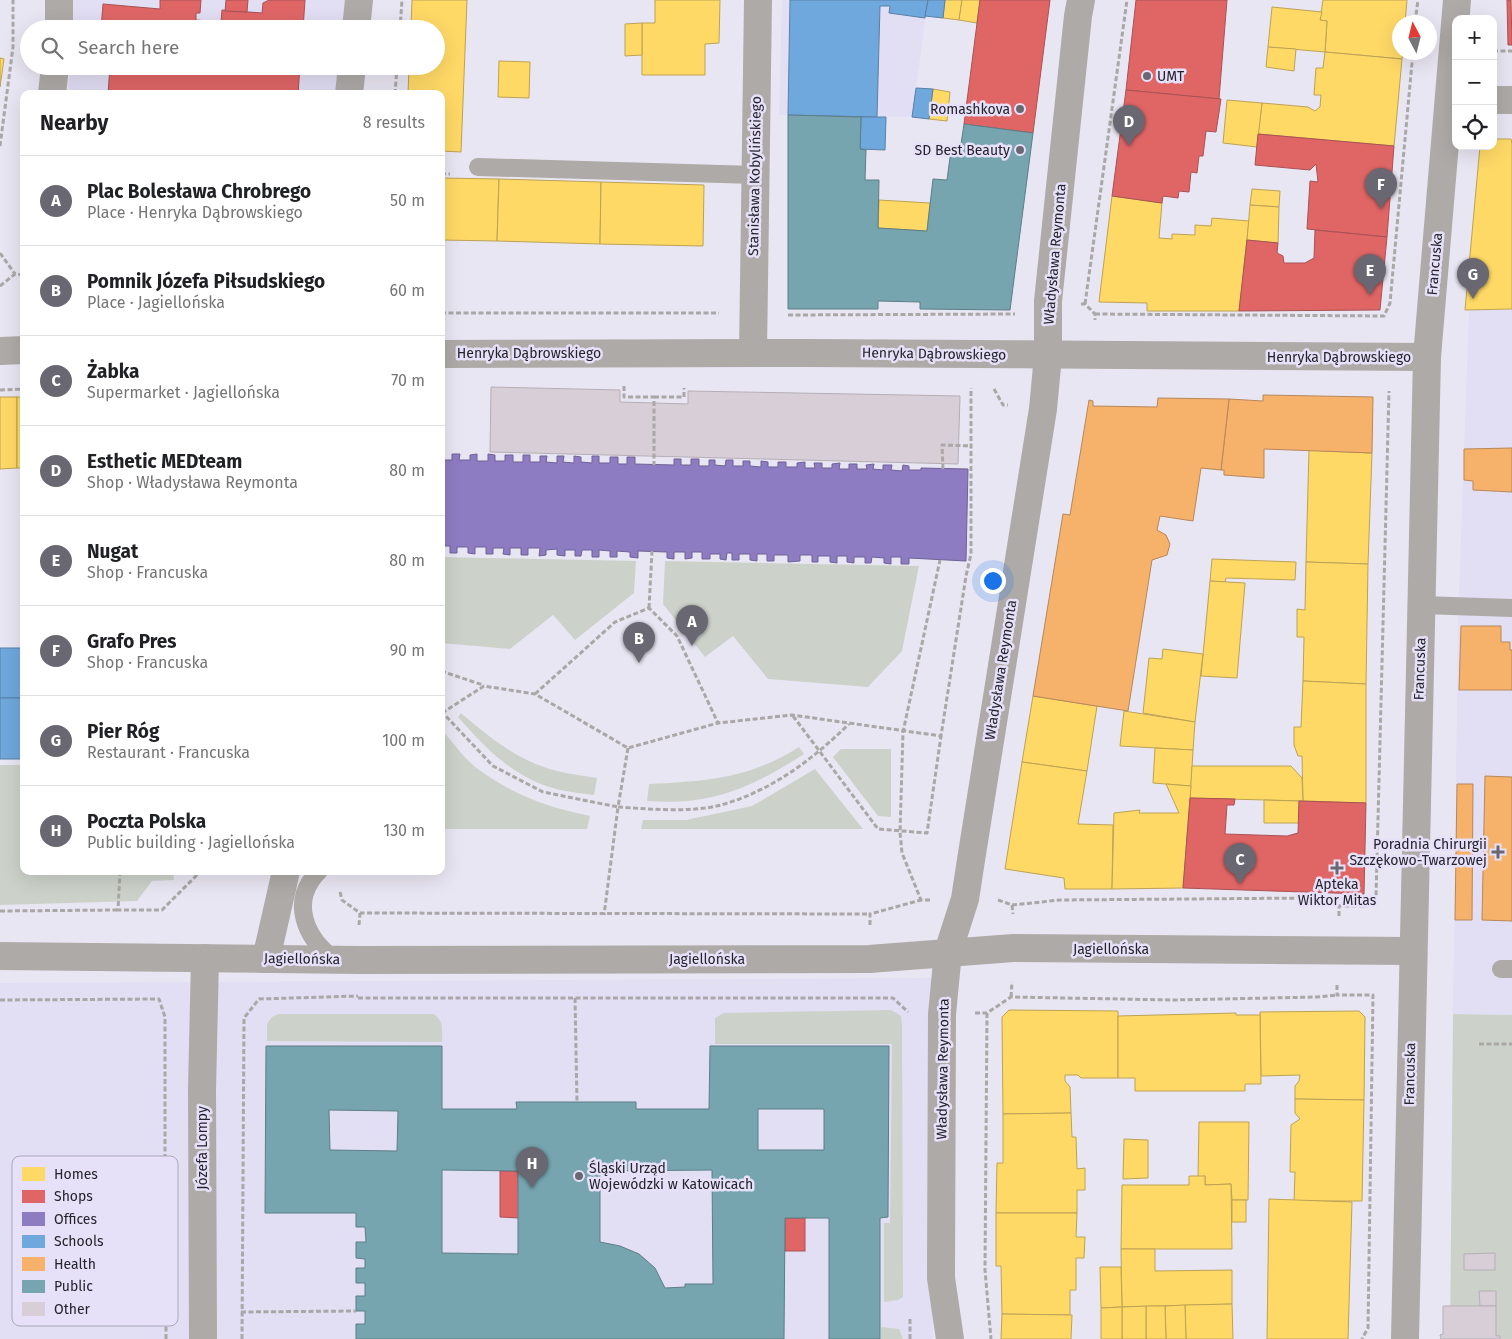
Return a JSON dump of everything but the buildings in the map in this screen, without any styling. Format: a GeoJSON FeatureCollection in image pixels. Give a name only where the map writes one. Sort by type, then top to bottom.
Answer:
{"type":"FeatureCollection","features":[{"type":"Feature","properties":{"kind":"street"},"geometry":{"type":"LineString","coordinates":[[59,0],[59,20]]}},
{"type":"Feature","properties":{"kind":"street"},"geometry":{"type":"LineString","coordinates":[[357,20],[359,0]]}},
{"type":"Feature","properties":{"kind":"street","name":"Stanisława Kobylińskiego"},"geometry":{"type":"LineString","coordinates":[[753,353],[758,0]]}},
{"type":"Feature","properties":{"kind":"street","name":"Władysława Reymonta"},"geometry":{"type":"LineString","coordinates":[[950,1339],[941,1278],[942,1014],[948,952],[964,899],[972,860],[1041,419],[1048,356],[1048,301],[1078,16],[1082,0]]}},
{"type":"Feature","properties":{"kind":"street","name":"Francuska"},"geometry":{"type":"LineString","coordinates":[[1454,60],[1457,0]]}},
{"type":"Feature","properties":{"kind":"street"},"geometry":{"type":"LineString","coordinates":[[52,90],[54,75]]}},
{"type":"Feature","properties":{"kind":"street"},"geometry":{"type":"LineString","coordinates":[[349,90],[351,75]]}},
{"type":"Feature","properties":{"kind":"street","name":"Francuska"},"geometry":{"type":"LineString","coordinates":[[1405,1339],[1428,357],[1452,100]]}},
{"type":"Feature","properties":{"kind":"street"},"geometry":{"type":"LineString","coordinates":[[1497,100],[1512,100]]}},
{"type":"Feature","properties":{"kind":"street"},"geometry":{"type":"LineString","coordinates":[[0,351],[20,350]]}},
{"type":"Feature","properties":{"kind":"street","name":"Henryka Dąbrowskiego"},"geometry":{"type":"LineString","coordinates":[[445,354],[753,353],[1428,357]]}},
{"type":"Feature","properties":{"kind":"street"},"geometry":{"type":"LineString","coordinates":[[266,959],[285,875]]}},
{"type":"Feature","properties":{"kind":"street","name":"Jagiellońska"},"geometry":{"type":"LineString","coordinates":[[0,956],[335,960],[869,959],[1013,948],[1413,951]]}},
{"type":"Feature","properties":{"kind":"street","name":"Józefa Lompy"},"geometry":{"type":"LineString","coordinates":[[203,1339],[202,1090],[204,958]]}},
{"type":"Feature","properties":{"kind":"lane"},"geometry":{"type":"LineString","coordinates":[[478,167],[755,175]]}},
{"type":"Feature","properties":{"kind":"lane"},"geometry":{"type":"LineString","coordinates":[[1422,605],[1512,608]]}},
{"type":"Feature","properties":{"kind":"lane"},"geometry":{"type":"LineString","coordinates":[[316,875],[305,887],[302,911],[309,932],[320,949],[335,960]]}},
{"type":"Feature","properties":{"kind":"path"},"geometry":{"type":"LineString","coordinates":[[0,146],[13,47],[13,0]]}},
{"type":"Feature","properties":{"kind":"path"},"geometry":{"type":"LineString","coordinates":[[401,20],[402,0]]}},
{"type":"Feature","properties":{"kind":"path"},"geometry":{"type":"LineString","coordinates":[[1085,304],[1127,0]]}},
{"type":"Feature","properties":{"kind":"path"},"geometry":{"type":"LineString","coordinates":[[1417,15],[1418,0]]}},
{"type":"Feature","properties":{"kind":"path"},"geometry":{"type":"LineString","coordinates":[[1497,51],[1512,51]]}},
{"type":"Feature","properties":{"kind":"path"},"geometry":{"type":"LineString","coordinates":[[1094,314],[1384,316],[1390,303],[1412,60]]}},
{"type":"Feature","properties":{"kind":"path"},"geometry":{"type":"LineString","coordinates":[[394,90],[396,75]]}},
{"type":"Feature","properties":{"kind":"path"},"geometry":{"type":"LineString","coordinates":[[0,252],[15,274]]}},
{"type":"Feature","properties":{"kind":"path"},"geometry":{"type":"LineString","coordinates":[[0,286],[15,274],[20,275]]}},
{"type":"Feature","properties":{"kind":"path"},"geometry":{"type":"LineString","coordinates":[[445,313],[655,314]]}},
{"type":"Feature","properties":{"kind":"path"},"geometry":{"type":"LineString","coordinates":[[806,315],[988,315]]}},
{"type":"Feature","properties":{"kind":"path"},"geometry":{"type":"LineString","coordinates":[[625,381],[624,396],[654,397],[684,397],[684,381]]}},
{"type":"Feature","properties":{"kind":"path"},"geometry":{"type":"LineString","coordinates":[[792,715],[878,829],[927,833],[966,576],[972,554],[971,382]]}},
{"type":"Feature","properties":{"kind":"path"},"geometry":{"type":"LineString","coordinates":[[1012,905],[1060,900],[1311,898],[1339,906],[1367,906],[1376,897],[1389,389],[1380,388]]}},
{"type":"Feature","properties":{"kind":"path"},"geometry":{"type":"LineString","coordinates":[[0,390],[20,389]]}},
{"type":"Feature","properties":{"kind":"path"},"geometry":{"type":"LineString","coordinates":[[654,397],[654,464]]}},
{"type":"Feature","properties":{"kind":"path"},"geometry":{"type":"LineString","coordinates":[[943,469],[942,445],[972,446]]}},
{"type":"Feature","properties":{"kind":"path"},"geometry":{"type":"LineString","coordinates":[[652,552],[649,608],[677,636],[718,723]]}},
{"type":"Feature","properties":{"kind":"path"},"geometry":{"type":"LineString","coordinates":[[900,832],[903,732],[940,560]]}},
{"type":"Feature","properties":{"kind":"path"},"geometry":{"type":"LineString","coordinates":[[535,694],[615,622],[649,608]]}},
{"type":"Feature","properties":{"kind":"path"},"geometry":{"type":"LineString","coordinates":[[445,672],[484,686],[535,694],[628,748],[718,723],[792,715],[941,736]]}},
{"type":"Feature","properties":{"kind":"path"},"geometry":{"type":"LineString","coordinates":[[445,710],[484,686]]}},
{"type":"Feature","properties":{"kind":"path"},"geometry":{"type":"LineString","coordinates":[[445,715],[493,766],[543,792],[618,807],[662,810],[720,805],[775,783],[821,752],[849,723]]}},
{"type":"Feature","properties":{"kind":"path"},"geometry":{"type":"LineString","coordinates":[[604,915],[618,807],[628,748]]}},
{"type":"Feature","properties":{"kind":"path"},"geometry":{"type":"LineString","coordinates":[[118,910],[120,875]]}},
{"type":"Feature","properties":{"kind":"path"},"geometry":{"type":"LineString","coordinates":[[0,911],[162,910],[197,875]]}},
{"type":"Feature","properties":{"kind":"path"},"geometry":{"type":"LineString","coordinates":[[340,890],[342,900],[360,913],[604,915],[870,914]]}},
{"type":"Feature","properties":{"kind":"path"},"geometry":{"type":"LineString","coordinates":[[1337,995],[1339,906]]}},
{"type":"Feature","properties":{"kind":"path"},"geometry":{"type":"LineString","coordinates":[[358,998],[894,998],[911,1014],[987,1014],[1011,998],[1174,1000],[1373,995],[1368,1328],[1362,1339]]}},
{"type":"Feature","properties":{"kind":"path"},"geometry":{"type":"LineString","coordinates":[[0,1000],[159,998],[165,1017],[166,1156]]}},
{"type":"Feature","properties":{"kind":"path"},"geometry":{"type":"LineString","coordinates":[[575,998],[576,1102]]}},
{"type":"Feature","properties":{"kind":"path"},"geometry":{"type":"LineString","coordinates":[[242,1339],[244,1018],[259,999]]}},
{"type":"Feature","properties":{"kind":"path"},"geometry":{"type":"LineString","coordinates":[[987,1014],[986,1270],[991,1339]]}},
{"type":"Feature","properties":{"kind":"path"},"geometry":{"type":"LineString","coordinates":[[1479,1044],[1512,1044]]}},
{"type":"Feature","properties":{"kind":"path"},"geometry":{"type":"LineString","coordinates":[[261,1312],[356,1311]]}},
{"type":"Feature","properties":{"kind":"path"},"geometry":{"type":"LineString","coordinates":[[910,1316],[910,1339]]}},
{"type":"Feature","properties":{"kind":"path"},"geometry":{"type":"LineString","coordinates":[[166,1326],[166,1339]]}},
{"type":"Feature","properties":{"kind":"shaded area"},"geometry":{"type":"Polygon","coordinates":[[[73,0],[347,0],[345,20],[72,20],[73,0]]]}},
{"type":"Feature","properties":{"kind":"shaded area"},"geometry":{"type":"Polygon","coordinates":[[[782,0],[928,0],[912,117],[779,115],[782,0]]]}},
{"type":"Feature","properties":{"kind":"shaded area"},"geometry":{"type":"Polygon","coordinates":[[[69,75],[338,75],[336,90],[68,90],[69,75]]]}},
{"type":"Feature","properties":{"kind":"shaded area"},"geometry":{"type":"Polygon","coordinates":[[[1469,310],[1512,310],[1512,1015],[1453,1014],[1458,623],[1469,310]]]}},
{"type":"Feature","properties":{"kind":"shaded area"},"geometry":{"type":"Polygon","coordinates":[[[445,557],[636,561],[634,593],[575,640],[553,615],[510,649],[445,643],[445,557]]]}},
{"type":"Feature","properties":{"kind":"shaded area"},"geometry":{"type":"Polygon","coordinates":[[[665,561],[919,566],[902,651],[868,687],[768,679],[733,636],[705,657],[663,604],[665,561]]]}},
{"type":"Feature","properties":{"kind":"shaded area"},"geometry":{"type":"Polygon","coordinates":[[[461,713],[514,753],[538,765],[556,771],[597,778],[594,795],[556,789],[541,784],[514,770],[490,751],[468,729],[458,717],[461,713]]]}},
{"type":"Feature","properties":{"kind":"shaded area"},"geometry":{"type":"Polygon","coordinates":[[[445,734],[473,765],[505,786],[545,804],[590,816],[587,829],[445,829],[445,734]]]}},
{"type":"Feature","properties":{"kind":"shaded area"},"geometry":{"type":"Polygon","coordinates":[[[799,747],[804,754],[766,776],[730,792],[691,801],[647,801],[649,784],[708,779],[745,772],[781,758],[799,747]]]}},
{"type":"Feature","properties":{"kind":"shaded area"},"geometry":{"type":"Polygon","coordinates":[[[841,749],[891,749],[891,817],[878,816],[833,757],[841,749]]]}},
{"type":"Feature","properties":{"kind":"shaded area"},"geometry":{"type":"Polygon","coordinates":[[[0,765],[20,765],[20,875],[173,875],[174,880],[152,881],[137,901],[0,905],[0,765]]]}},
{"type":"Feature","properties":{"kind":"shaded area"},"geometry":{"type":"Polygon","coordinates":[[[815,769],[863,829],[641,829],[643,820],[686,820],[752,806],[815,769]]]}},
{"type":"Feature","properties":{"kind":"shaded area"},"geometry":{"type":"Polygon","coordinates":[[[931,978],[933,1339],[0,1339],[0,983],[931,978]]]}},
{"type":"Feature","properties":{"kind":"shaded area"},"geometry":{"type":"Polygon","coordinates":[[[891,1010],[901,1016],[902,1026],[903,1297],[898,1300],[884,1302],[884,1223],[890,1223],[892,1044],[715,1044],[715,1018],[724,1013],[891,1010]]]}},
{"type":"Feature","properties":{"kind":"shaded area"},"geometry":{"type":"Polygon","coordinates":[[[278,1014],[434,1014],[441,1023],[442,1042],[267,1041],[267,1024],[272,1017],[278,1014]]]}},
{"type":"Feature","properties":{"kind":"shaded area"},"geometry":{"type":"Polygon","coordinates":[[[1453,1014],[1512,1015],[1512,1339],[1450,1339],[1453,1014]]]}},
{"type":"Feature","properties":{"kind":"shaded area"},"geometry":{"type":"Polygon","coordinates":[[[881,1327],[899,1329],[903,1339],[881,1339],[881,1327]]]}},
{"type":"Feature","properties":{"kind":"place","name":"UMT"},"geometry":{"type":"Point","coordinates":[1147,76]}},
{"type":"Feature","properties":{"kind":"place","name":"Romashkova"},"geometry":{"type":"Point","coordinates":[1020,109]}},
{"type":"Feature","properties":{"kind":"place","name":"Esthetic MEDteam"},"geometry":{"type":"Point","coordinates":[1129,146]}},
{"type":"Feature","properties":{"kind":"place","name":"SD Best Beauty"},"geometry":{"type":"Point","coordinates":[1020,150]}},
{"type":"Feature","properties":{"kind":"place","name":"Grafo Pres"},"geometry":{"type":"Point","coordinates":[1381,209]}},
{"type":"Feature","properties":{"kind":"place","name":"Nugat"},"geometry":{"type":"Point","coordinates":[1370,295]}},
{"type":"Feature","properties":{"kind":"place","name":"Pier Róg"},"geometry":{"type":"Point","coordinates":[1473,299]}},
{"type":"Feature","properties":{"kind":"place","name":"Plac Bolesława Chrobrego"},"geometry":{"type":"Point","coordinates":[692,646]}},
{"type":"Feature","properties":{"kind":"place","name":"Pomnik Józefa Piłsudskiego"},"geometry":{"type":"Point","coordinates":[639,663]}},
{"type":"Feature","properties":{"kind":"place","name":"Poradnia Chirurgii Szczękowo-Twarzowej"},"geometry":{"type":"Point","coordinates":[1498,852]}},
{"type":"Feature","properties":{"kind":"place","name":"Apteka Wiktor Mitas"},"geometry":{"type":"Point","coordinates":[1337,868]}},
{"type":"Feature","properties":{"kind":"place","name":"Żabka"},"geometry":{"type":"Point","coordinates":[1240,884]}},
{"type":"Feature","properties":{"kind":"place","name":"Śląski Urząd Wojewódzki w Katowicach"},"geometry":{"type":"Point","coordinates":[579,1176]}},
{"type":"Feature","properties":{"kind":"place","name":"Poczta Polska"},"geometry":{"type":"Point","coordinates":[532,1188]}}]}
